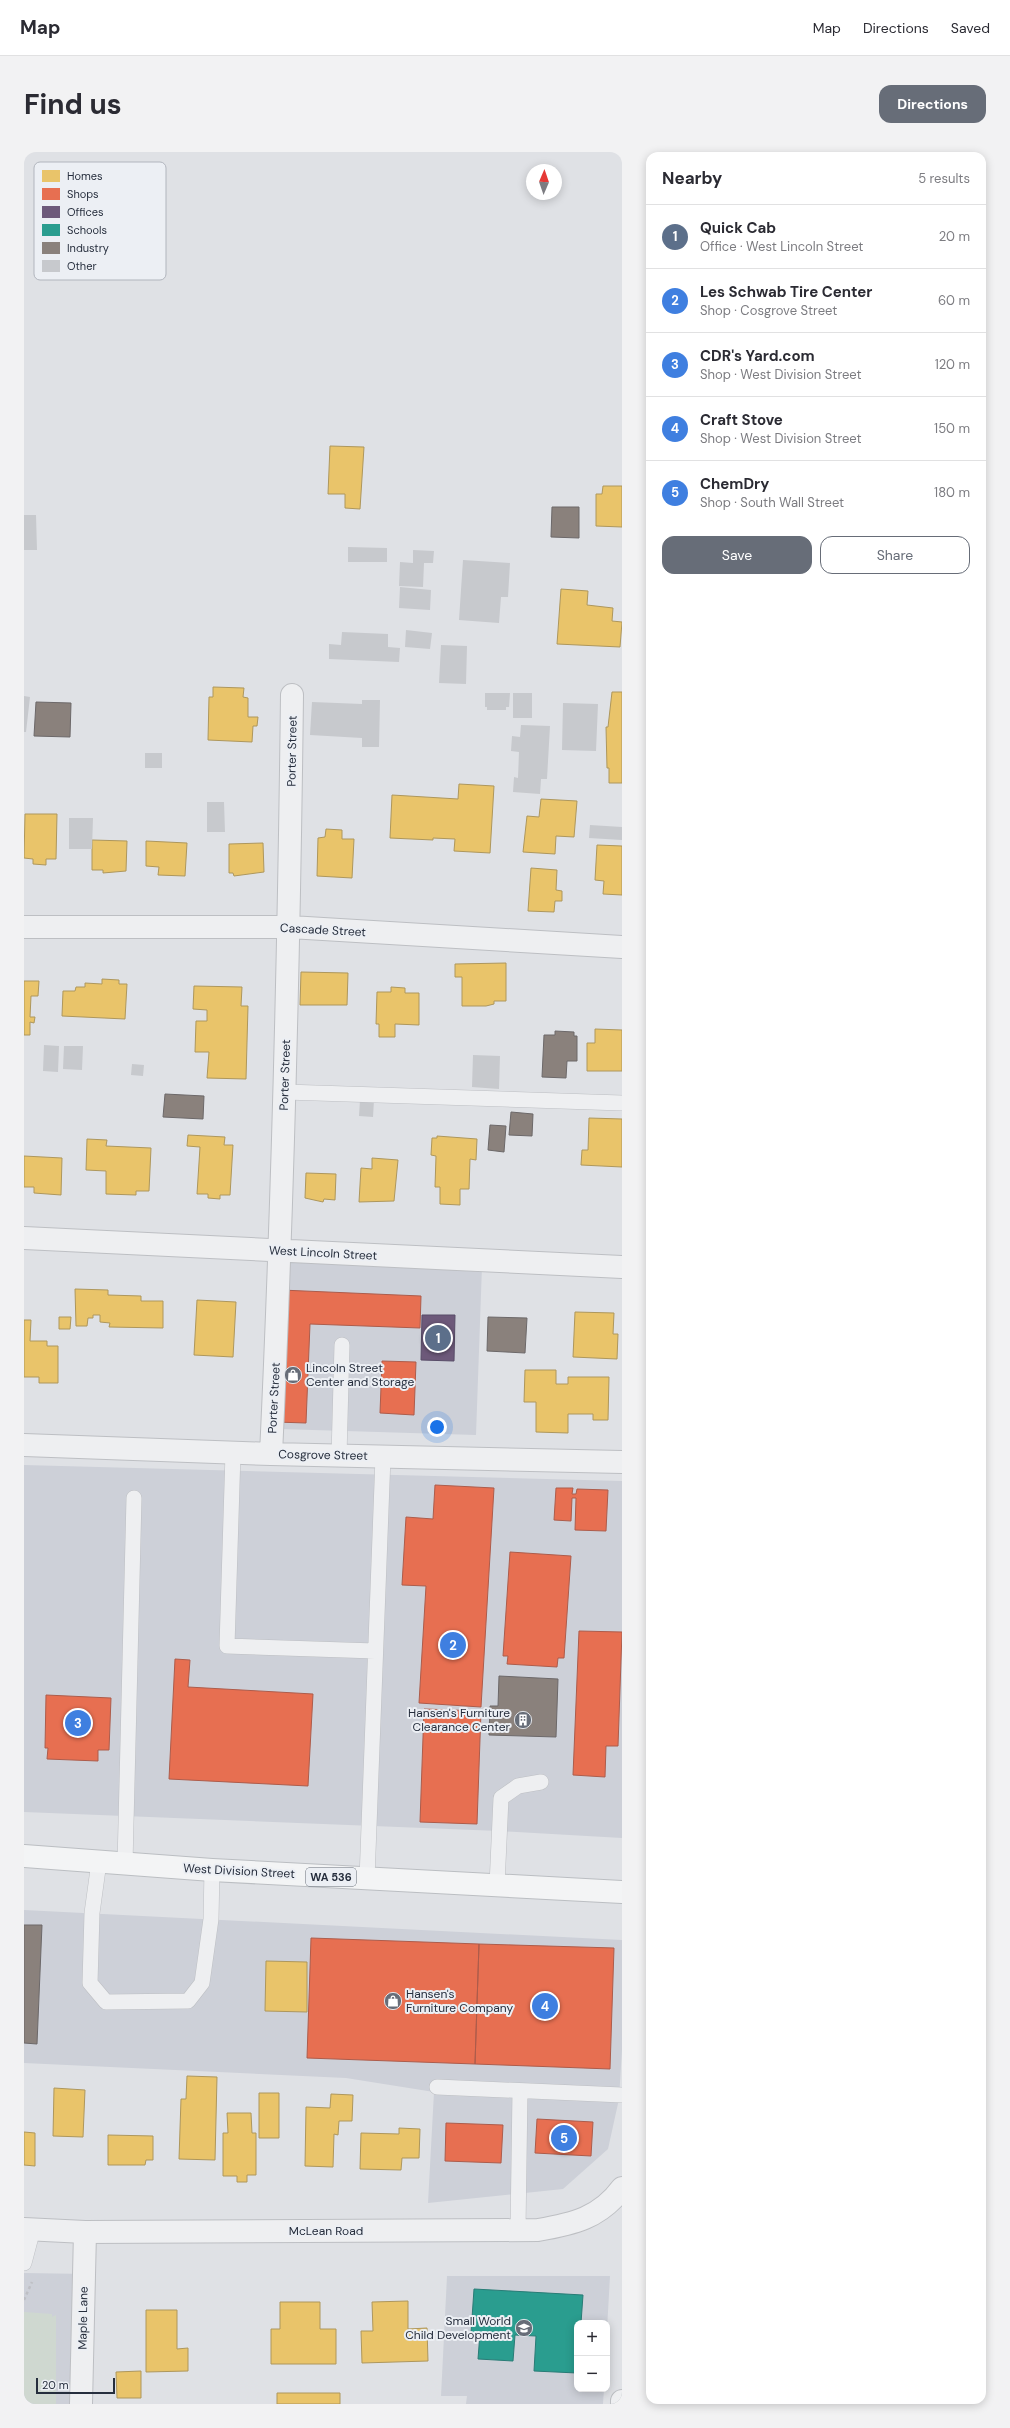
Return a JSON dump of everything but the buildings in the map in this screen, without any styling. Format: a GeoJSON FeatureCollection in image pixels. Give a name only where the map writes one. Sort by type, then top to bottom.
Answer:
{"type":"FeatureCollection","features":[{"type":"Feature","properties":{"kind":"main road","name":"West Division Street"},"geometry":{"type":"LineString","coordinates":[[29,1858],[212,1870],[622,1892]]}},
{"type":"Feature","properties":{"kind":"street","name":"Porter Street"},"geometry":{"type":"LineString","coordinates":[[271,1454],[281,1251],[290,927],[292,695]]}},
{"type":"Feature","properties":{"kind":"street","name":"Cascade Street"},"geometry":{"type":"LineString","coordinates":[[24,927],[290,927],[622,947]]}},
{"type":"Feature","properties":{"kind":"street","name":"West Lincoln Street"},"geometry":{"type":"LineString","coordinates":[[24,1238],[622,1267]]}},
{"type":"Feature","properties":{"kind":"street","name":"Cosgrove Street"},"geometry":{"type":"LineString","coordinates":[[24,1446],[339,1456],[622,1462]]}},
{"type":"Feature","properties":{"kind":"street","name":"McLean Road"},"geometry":{"type":"LineString","coordinates":[[28,2229],[85,2232],[538,2230],[574,2224],[621,2197]]}},
{"type":"Feature","properties":{"kind":"street","name":"Maple Lane"},"geometry":{"type":"LineString","coordinates":[[80,2404],[85,2232]]}},
{"type":"Feature","properties":{"kind":"lane"},"geometry":{"type":"LineString","coordinates":[[285,1092],[622,1104]]}},
{"type":"Feature","properties":{"kind":"lane"},"geometry":{"type":"LineString","coordinates":[[339,1456],[342,1346]]}},
{"type":"Feature","properties":{"kind":"lane"},"geometry":{"type":"LineString","coordinates":[[233,1453],[227,1646],[375,1651]]}},
{"type":"Feature","properties":{"kind":"lane"},"geometry":{"type":"LineString","coordinates":[[367,1878],[383,1457]]}},
{"type":"Feature","properties":{"kind":"lane"},"geometry":{"type":"LineString","coordinates":[[124,1864],[134,1498]]}},
{"type":"Feature","properties":{"kind":"lane"},"geometry":{"type":"LineString","coordinates":[[497,1885],[501,1798],[518,1786],[541,1782]]}},
{"type":"Feature","properties":{"kind":"lane"},"geometry":{"type":"LineString","coordinates":[[99,1862],[92,1914],[90,1983],[106,2002],[188,2002],[202,1984],[211,1919],[212,1870]]}},
{"type":"Feature","properties":{"kind":"lane"},"geometry":{"type":"LineString","coordinates":[[438,2087],[622,2095]]}},
{"type":"Feature","properties":{"kind":"lane"},"geometry":{"type":"LineString","coordinates":[[518,2230],[520,2091]]}},
{"type":"Feature","properties":{"kind":"lane"},"geometry":{"type":"LineString","coordinates":[[24,2263],[28,2229]]}},
{"type":"Feature","properties":{"kind":"shaded area"},"geometry":{"type":"Polygon","coordinates":[[[285,1261],[482,1266],[476,1435],[280,1429],[285,1261]]]}},
{"type":"Feature","properties":{"kind":"shaded area"},"geometry":{"type":"Polygon","coordinates":[[[24,1465],[622,1481],[622,1838],[499,1831],[24,1812],[24,1465]]]}},
{"type":"Feature","properties":{"kind":"shaded area"},"geometry":{"type":"Polygon","coordinates":[[[24,1910],[622,1940],[622,2050],[619,2099],[608,2149],[563,2189],[428,2203],[434,2092],[346,2078],[24,2063],[24,1910]]]}},
{"type":"Feature","properties":{"kind":"shaded area"},"geometry":{"type":"Polygon","coordinates":[[[24,2273],[88,2274],[88,2404],[24,2404],[24,2273]]]}},
{"type":"Feature","properties":{"kind":"shaded area"},"geometry":{"type":"Polygon","coordinates":[[[447,2276],[610,2276],[608,2320],[574,2320],[574,2392],[604,2392],[603,2404],[466,2404],[467,2396],[441,2396],[447,2276]]]}},
{"type":"Feature","properties":{"kind":"shaded area"},"geometry":{"type":"Polygon","coordinates":[[[24,2312],[52,2314],[52,2317],[56,2315],[56,2404],[24,2404],[24,2312]]]}},
{"type":"Feature","properties":{"kind":"place","name":"Quick Cab"},"geometry":{"type":"Point","coordinates":[438,1338]}},
{"type":"Feature","properties":{"kind":"place","name":"Lincoln Street Center and Storage"},"geometry":{"type":"Point","coordinates":[293,1375]}},
{"type":"Feature","properties":{"kind":"place","name":"Les Schwab Tire Center"},"geometry":{"type":"Point","coordinates":[453,1645]}},
{"type":"Feature","properties":{"kind":"place","name":"Hansen's Furniture Clearance Center"},"geometry":{"type":"Point","coordinates":[523,1720]}},
{"type":"Feature","properties":{"kind":"place","name":"CDR's Yard.com"},"geometry":{"type":"Point","coordinates":[78,1723]}},
{"type":"Feature","properties":{"kind":"place","name":"Hansen's Furniture Company"},"geometry":{"type":"Point","coordinates":[393,2001]}},
{"type":"Feature","properties":{"kind":"place","name":"Craft Stove"},"geometry":{"type":"Point","coordinates":[545,2006]}},
{"type":"Feature","properties":{"kind":"place","name":"ChemDry"},"geometry":{"type":"Point","coordinates":[564,2138]}},
{"type":"Feature","properties":{"kind":"place","name":"Small World Child Development"},"geometry":{"type":"Point","coordinates":[524,2328]}}]}
